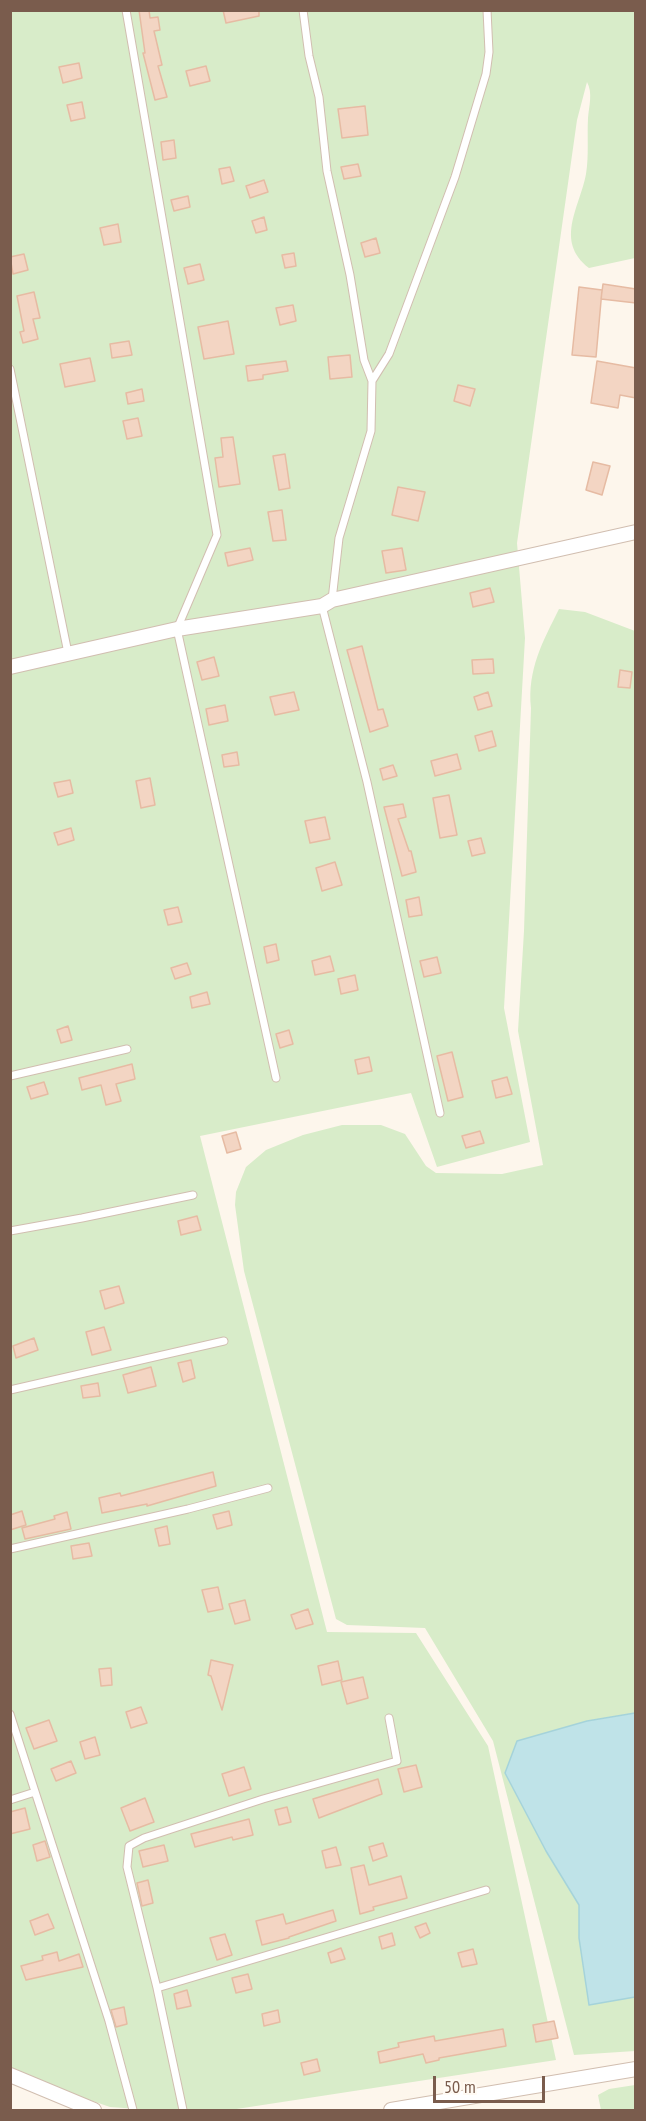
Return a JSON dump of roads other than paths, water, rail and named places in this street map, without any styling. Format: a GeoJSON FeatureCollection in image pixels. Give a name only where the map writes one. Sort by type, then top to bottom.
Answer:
{"type":"FeatureCollection","features":[{"type":"Feature","properties":{"kind":"street"},"geometry":{"type":"LineString","coordinates":[[10,667],[177,629],[327,603],[636,532]]}},
{"type":"Feature","properties":{"kind":"street"},"geometry":{"type":"LineString","coordinates":[[391,2110],[636,2069]]}},
{"type":"Feature","properties":{"kind":"street"},"geometry":{"type":"LineString","coordinates":[[10,2075],[94,2110]]}},
{"type":"Feature","properties":{"kind":"lane"},"geometry":{"type":"LineString","coordinates":[[126,10],[217,535],[177,629],[276,1078]]}},
{"type":"Feature","properties":{"kind":"lane"},"geometry":{"type":"LineString","coordinates":[[303,10],[309,56],[319,97],[327,171],[348,265],[364,360],[372,381],[371,431],[339,538],[327,603],[440,1113]]}},
{"type":"Feature","properties":{"kind":"lane"},"geometry":{"type":"LineString","coordinates":[[372,381],[388,354],[455,177],[486,74],[489,52],[487,10]]}},
{"type":"Feature","properties":{"kind":"lane"},"geometry":{"type":"LineString","coordinates":[[10,369],[68,653]]}},
{"type":"Feature","properties":{"kind":"lane"},"geometry":{"type":"LineString","coordinates":[[10,1076],[127,1049]]}},
{"type":"Feature","properties":{"kind":"lane"},"geometry":{"type":"LineString","coordinates":[[10,1231],[193,1195]]}},
{"type":"Feature","properties":{"kind":"lane"},"geometry":{"type":"LineString","coordinates":[[10,1390],[224,1341]]}},
{"type":"Feature","properties":{"kind":"lane"},"geometry":{"type":"LineString","coordinates":[[10,1549],[188,1509],[268,1488]]}},
{"type":"Feature","properties":{"kind":"lane"},"geometry":{"type":"LineString","coordinates":[[10,1714],[109,2021],[133,2110]]}},
{"type":"Feature","properties":{"kind":"lane"},"geometry":{"type":"LineString","coordinates":[[183,2110],[157,1988],[127,1867],[129,1846],[144,1838],[263,1799],[397,1761],[389,1718]]}},
{"type":"Feature","properties":{"kind":"lane"},"geometry":{"type":"LineString","coordinates":[[10,1800],[35,1792]]}},
{"type":"Feature","properties":{"kind":"lane"},"geometry":{"type":"LineString","coordinates":[[157,1988],[486,1890]]}},
{"type":"Feature","properties":{"kind":"water"},"geometry":{"type":"Polygon","coordinates":[[[635,1713],[635,1997],[589,2005],[579,1938],[579,1905],[546,1851],[505,1773],[517,1741],[587,1721],[635,1713]]]}}]}
